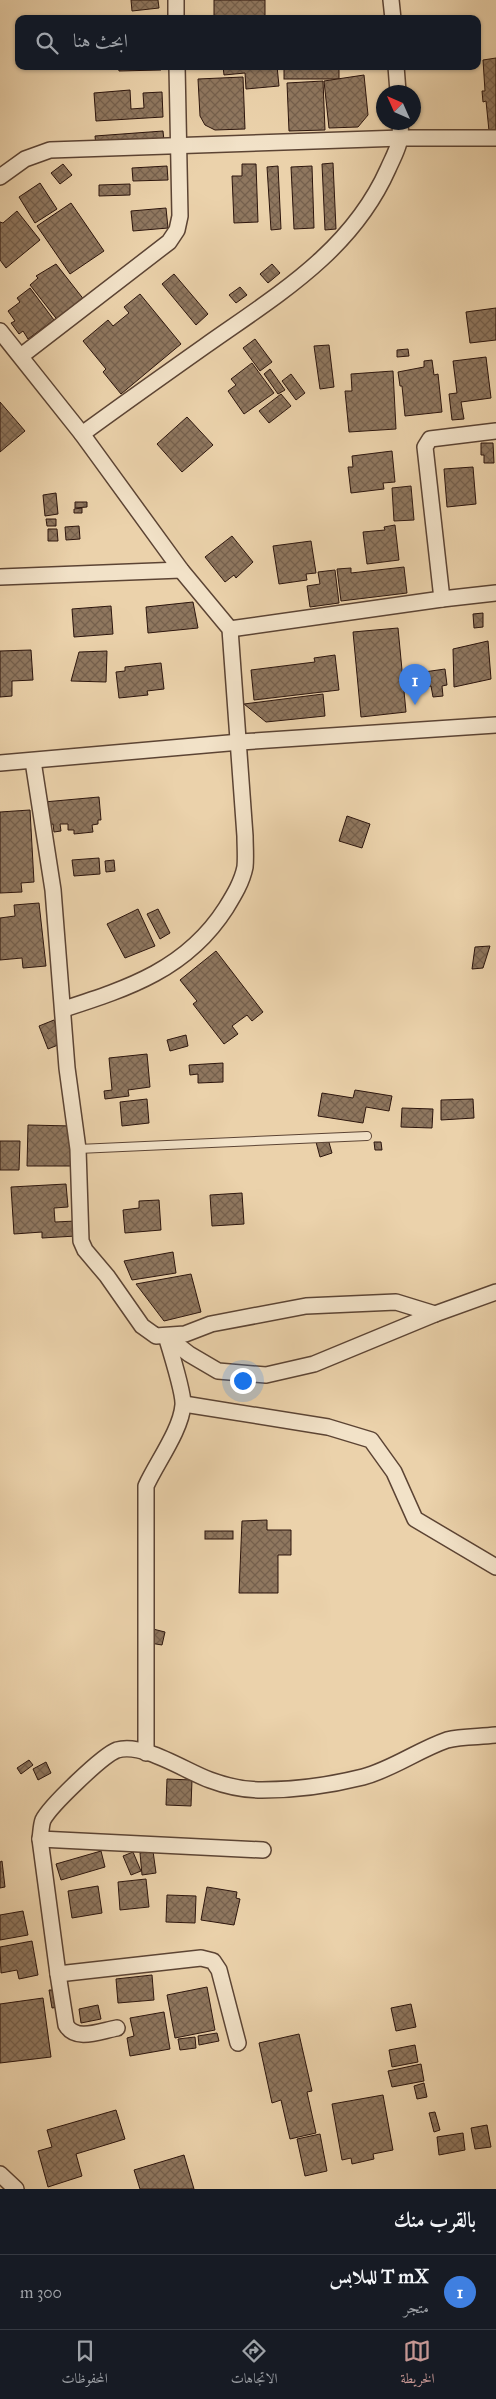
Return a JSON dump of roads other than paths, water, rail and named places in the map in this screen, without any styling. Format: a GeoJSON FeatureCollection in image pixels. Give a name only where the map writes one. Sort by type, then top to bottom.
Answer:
{"type":"FeatureCollection","features":[{"type":"Feature","properties":{"kind":"street"},"geometry":{"type":"LineString","coordinates":[[176,0],[176,15]]}},
{"type":"Feature","properties":{"kind":"street"},"geometry":{"type":"LineString","coordinates":[[391,0],[393,15]]}},
{"type":"Feature","properties":{"kind":"street"},"geometry":{"type":"LineString","coordinates":[[21,356],[169,242],[177,230],[180,216],[177,147],[177,70]]}},
{"type":"Feature","properties":{"kind":"street"},"geometry":{"type":"LineString","coordinates":[[396,70],[397,85]]}},
{"type":"Feature","properties":{"kind":"street"},"geometry":{"type":"LineString","coordinates":[[82,434],[317,264],[347,234],[376,196],[402,138],[401,130]]}},
{"type":"Feature","properties":{"kind":"street"},"geometry":{"type":"LineString","coordinates":[[0,177],[25,159],[50,150],[103,146],[177,147],[402,138],[496,138]]}},
{"type":"Feature","properties":{"kind":"street"},"geometry":{"type":"LineString","coordinates":[[0,331],[82,434],[180,570],[230,629],[240,742],[245,836],[245,867],[238,888],[201,940],[171,966],[124,989],[64,1009]]}},
{"type":"Feature","properties":{"kind":"street"},"geometry":{"type":"LineString","coordinates":[[442,598],[425,447],[426,442],[430,439],[496,431]]}},
{"type":"Feature","properties":{"kind":"street"},"geometry":{"type":"LineString","coordinates":[[0,577],[180,570]]}},
{"type":"Feature","properties":{"kind":"street"},"geometry":{"type":"LineString","coordinates":[[230,629],[442,598],[496,593]]}},
{"type":"Feature","properties":{"kind":"street"},"geometry":{"type":"LineString","coordinates":[[0,763],[240,742],[496,725]]}},
{"type":"Feature","properties":{"kind":"street"},"geometry":{"type":"LineString","coordinates":[[33,761],[53,890],[64,1009],[67,1068],[78,1149],[81,1241],[85,1250],[107,1276],[142,1326],[156,1336],[185,1334],[210,1324],[306,1306],[396,1302],[435,1314]]}},
{"type":"Feature","properties":{"kind":"street"},"geometry":{"type":"LineString","coordinates":[[166,1336],[189,1354],[218,1371],[266,1375],[314,1364],[435,1314],[496,1292]]}},
{"type":"Feature","properties":{"kind":"street"},"geometry":{"type":"LineString","coordinates":[[146,1753],[146,1486],[156,1463],[172,1439],[184,1404],[166,1336]]}},
{"type":"Feature","properties":{"kind":"street"},"geometry":{"type":"LineString","coordinates":[[184,1404],[328,1427],[371,1440],[394,1472],[415,1519],[496,1567]]}},
{"type":"Feature","properties":{"kind":"street"},"geometry":{"type":"LineString","coordinates":[[117,2028],[78,2035],[70,2031],[66,2024],[40,1839],[42,1822],[49,1810],[104,1757],[117,1750],[132,1748],[209,1780],[234,1787],[262,1790],[328,1784],[364,1777],[395,1766],[448,1740],[496,1735]]}},
{"type":"Feature","properties":{"kind":"street"},"geometry":{"type":"LineString","coordinates":[[40,1839],[263,1850]]}},
{"type":"Feature","properties":{"kind":"street"},"geometry":{"type":"LineString","coordinates":[[58,1974],[201,1958],[213,1962],[219,1970],[238,2043]]}},
{"type":"Feature","properties":{"kind":"street"},"geometry":{"type":"LineString","coordinates":[[0,2174],[16,2189]]}},
{"type":"Feature","properties":{"kind":"lane"},"geometry":{"type":"LineString","coordinates":[[78,1149],[367,1136]]}},
{"type":"Feature","properties":{"kind":"place","name":"T mX للملابس"},"geometry":{"type":"Point","coordinates":[415,705]}}]}
